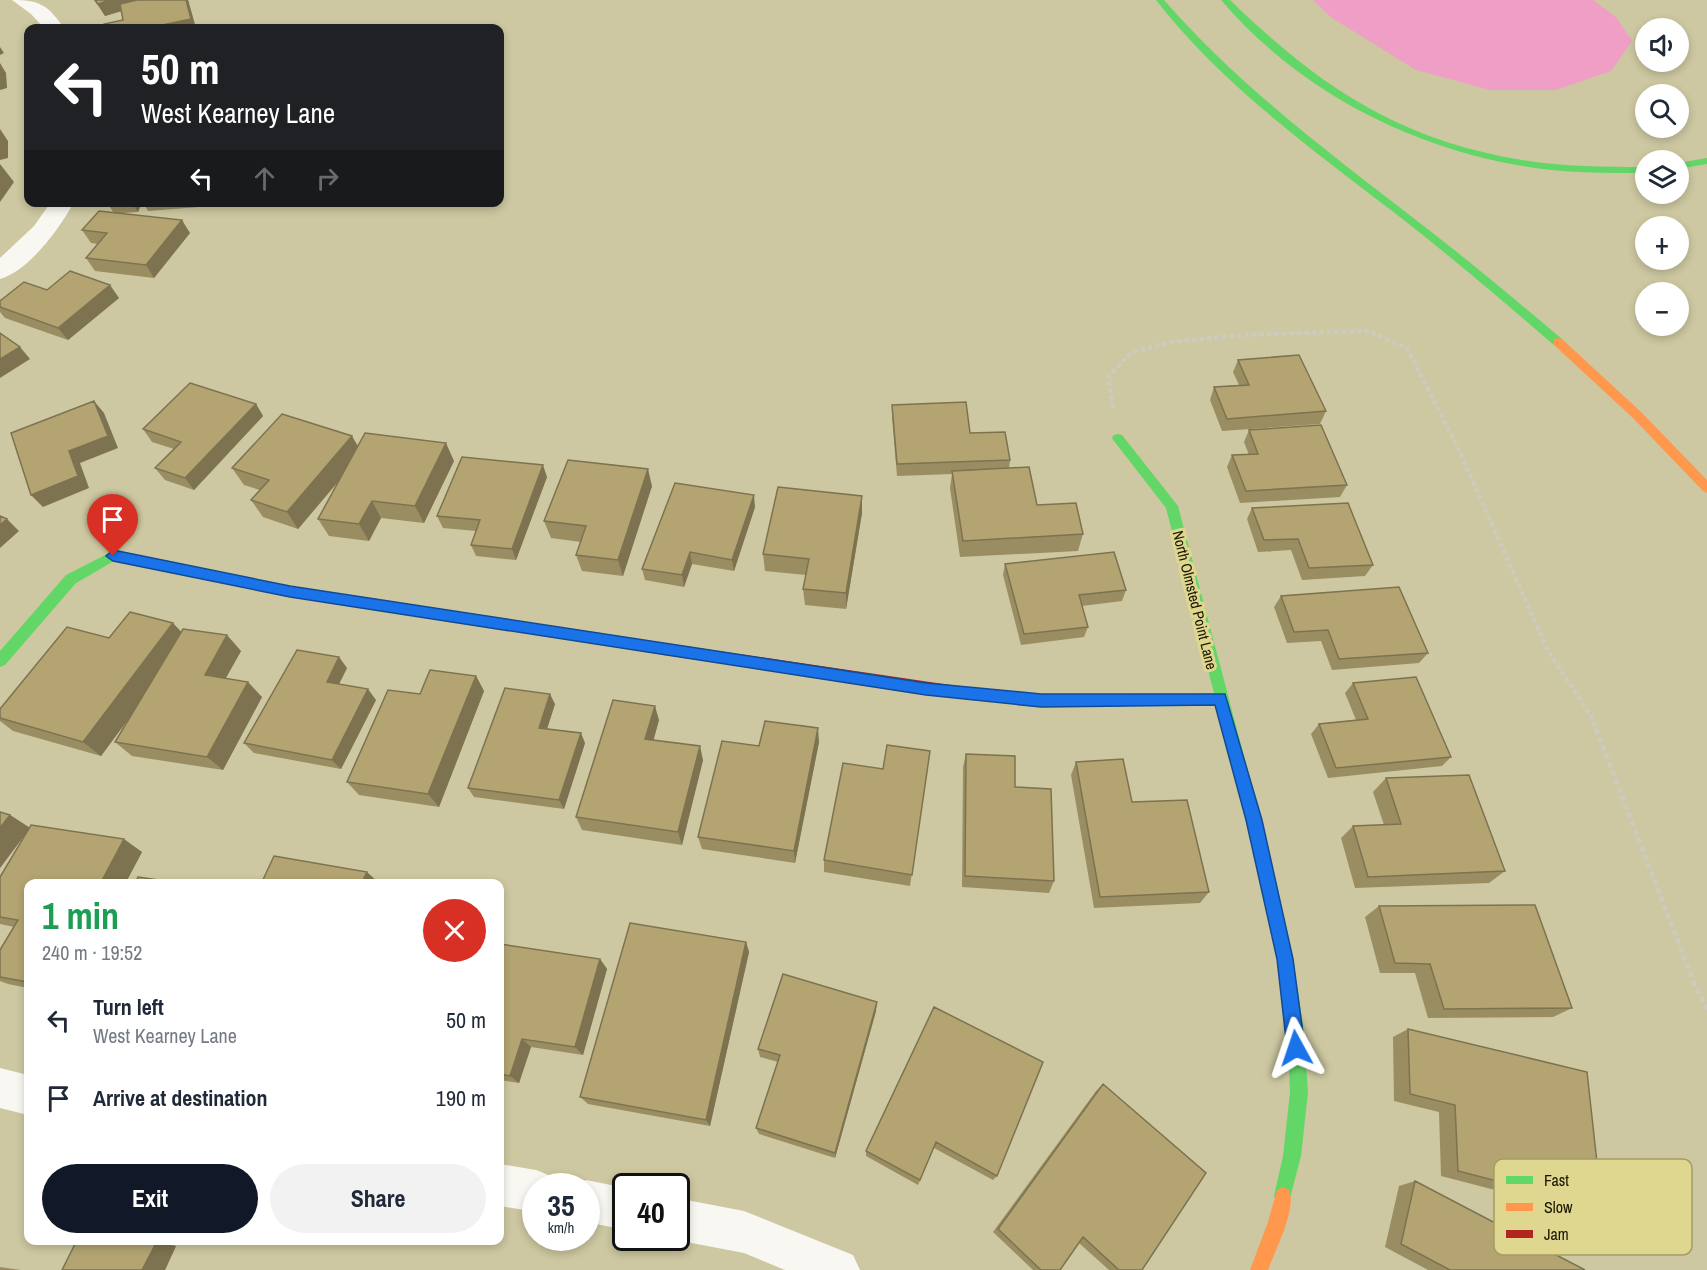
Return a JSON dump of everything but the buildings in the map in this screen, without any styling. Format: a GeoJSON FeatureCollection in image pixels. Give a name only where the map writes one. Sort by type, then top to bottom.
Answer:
{"type":"FeatureCollection","features":[{"type":"Feature","properties":{"kind":"main road"},"geometry":{"type":"LineString","coordinates":[[1160,0],[1200,47],[1266,108],[1490,283],[1567,347],[1628,404],[1707,488]]}},
{"type":"Feature","properties":{"kind":"main road"},"geometry":{"type":"LineString","coordinates":[[1225,0],[1283,56],[1324,88],[1364,111],[1419,136],[1478,153],[1551,168],[1615,172],[1635,171]]}},
{"type":"Feature","properties":{"kind":"main road"},"geometry":{"type":"LineString","coordinates":[[1689,164],[1707,161]]}},
{"type":"Feature","properties":{"kind":"main road","name":"North Olmsted Point Lane"},"geometry":{"type":"LineString","coordinates":[[1118,438],[1172,506],[1220,699],[1254,820],[1277,924],[1295,1036],[1299,1092],[1292,1156],[1277,1222],[1259,1270]]}},
{"type":"Feature","properties":{"kind":"main road"},"geometry":{"type":"LineString","coordinates":[[0,662],[71,579],[113,556],[290,591],[926,689],[1041,701],[1220,699]]}},
{"type":"Feature","properties":{"kind":"street"},"geometry":{"type":"LineString","coordinates":[[22,0],[38,10],[50,24]]}},
{"type":"Feature","properties":{"kind":"street"},"geometry":{"type":"LineString","coordinates":[[0,271],[28,249],[50,226],[60,207]]}},
{"type":"Feature","properties":{"kind":"street"},"geometry":{"type":"LineString","coordinates":[[0,1088],[24,1094]]}},
{"type":"Feature","properties":{"kind":"street"},"geometry":{"type":"LineString","coordinates":[[504,1186],[522,1189]]}},
{"type":"Feature","properties":{"kind":"street"},"geometry":{"type":"LineString","coordinates":[[690,1222],[744,1232],[838,1270]]}},
{"type":"Feature","properties":{"kind":"path"},"geometry":{"type":"LineString","coordinates":[[1118,438],[1108,377],[1132,352],[1171,342],[1242,335],[1368,331],[1407,348],[1468,470],[1548,651],[1590,716],[1694,983],[1707,1009]]}},
{"type":"Feature","properties":{"kind":"shaded area"},"geometry":{"type":"Polygon","coordinates":[[[1313,0],[1593,0],[1616,17],[1632,41],[1611,71],[1556,90],[1490,90],[1416,70],[1332,18],[1313,0]]]}},
{"type":"Feature","properties":{"kind":"traffic: fast"},"geometry":{"type":"LineString","coordinates":[[1160,0],[1187,31],[1244,88],[1338,165],[1462,261],[1558,342]]}},
{"type":"Feature","properties":{"kind":"traffic: fast"},"geometry":{"type":"LineString","coordinates":[[1225,0],[1271,44],[1317,81],[1365,111],[1415,134],[1468,152],[1523,163],[1583,169],[1635,170]]}},
{"type":"Feature","properties":{"kind":"traffic: fast"},"geometry":{"type":"LineString","coordinates":[[1689,164],[1707,161]]}},
{"type":"Feature","properties":{"kind":"traffic: fast"},"geometry":{"type":"LineString","coordinates":[[1118,438],[1172,506],[1254,820],[1285,959],[1295,1025],[1299,1092],[1292,1156],[1283,1196]]}},
{"type":"Feature","properties":{"kind":"traffic: fast"},"geometry":{"type":"LineString","coordinates":[[0,661],[71,579],[113,556],[290,591],[664,649]]}},
{"type":"Feature","properties":{"kind":"traffic: fast"},"geometry":{"type":"LineString","coordinates":[[964,693],[1041,701],[1220,699]]}},
{"type":"Feature","properties":{"kind":"traffic: slow"},"geometry":{"type":"LineString","coordinates":[[1558,342],[1637,415],[1707,488]]}},
{"type":"Feature","properties":{"kind":"traffic: slow"},"geometry":{"type":"LineString","coordinates":[[1259,1270],[1277,1222],[1283,1196]]}},
{"type":"Feature","properties":{"kind":"traffic: jam"},"geometry":{"type":"LineString","coordinates":[[664,649],[964,693]]}},
{"type":"Feature","properties":{"kind":"route"},"geometry":{"type":"LineString","coordinates":[[113,556],[290,591],[926,689],[1041,701],[1220,699],[1254,820],[1285,959],[1296,1048]]}}]}
